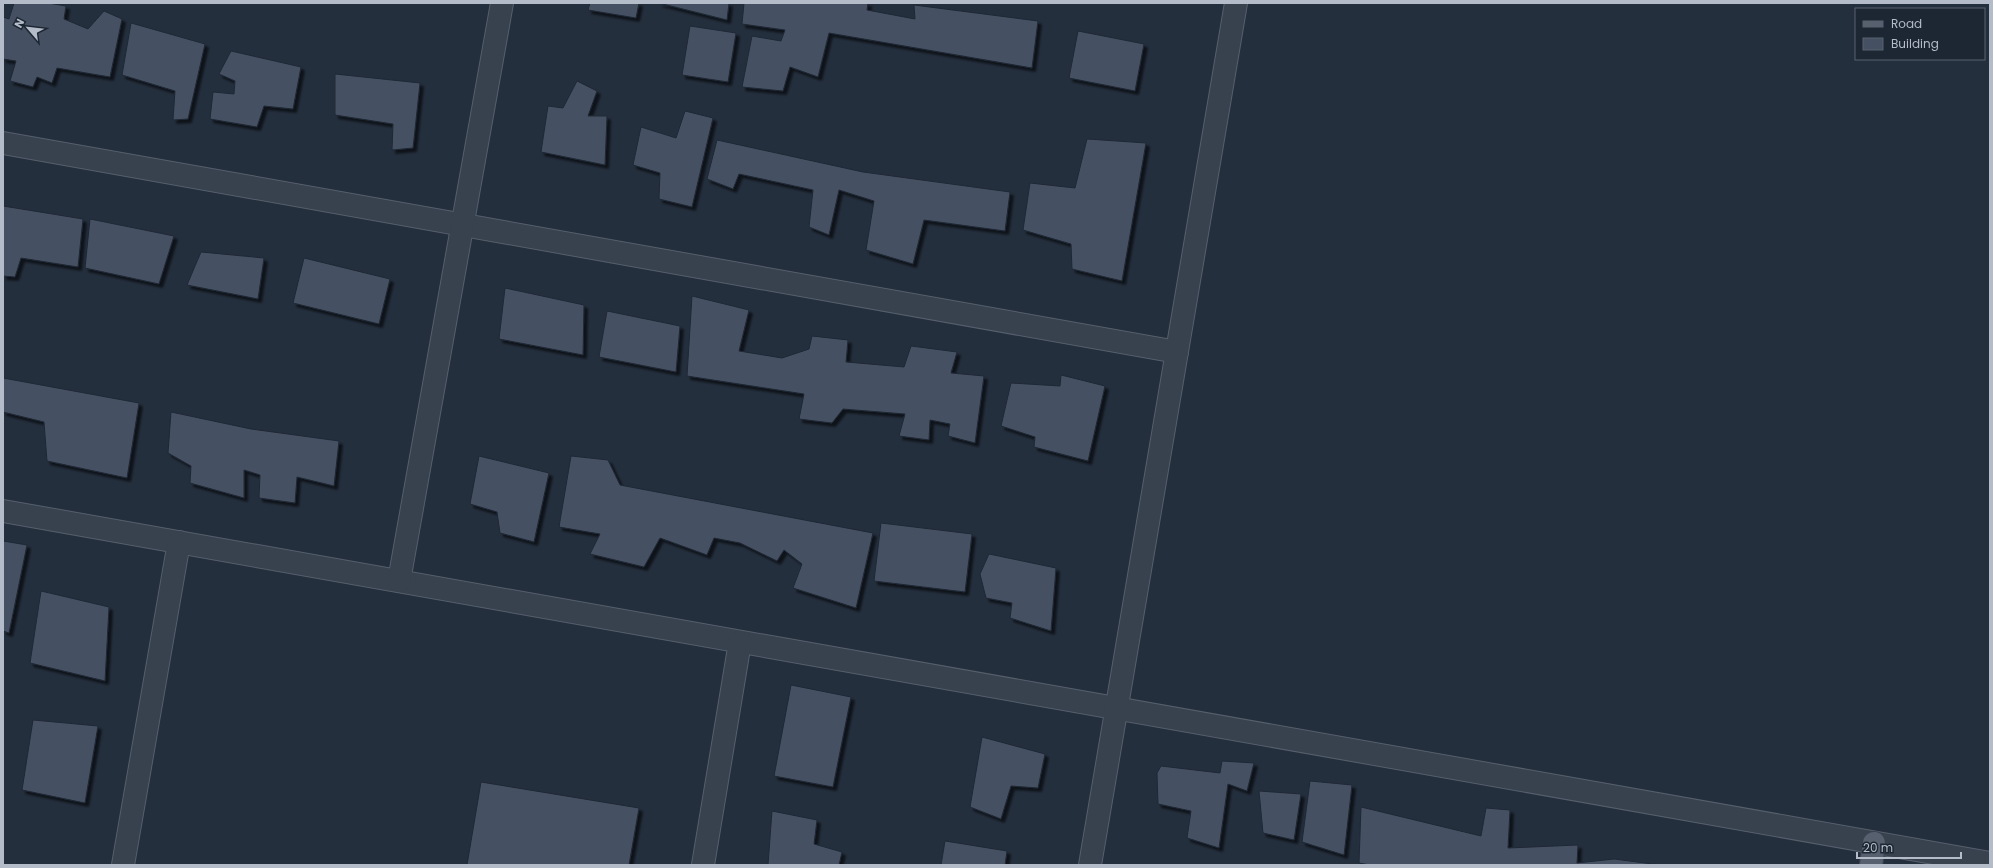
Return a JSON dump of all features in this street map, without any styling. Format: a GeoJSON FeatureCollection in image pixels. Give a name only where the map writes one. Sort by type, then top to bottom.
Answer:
{"type":"FeatureCollection","features":[{"type":"Feature","properties":{"kind":"main road"},"geometry":{"type":"LineString","coordinates":[[1871,865],[1874,843]]}},
{"type":"Feature","properties":{"kind":"street"},"geometry":{"type":"LineString","coordinates":[[399,581],[502,3]]}},
{"type":"Feature","properties":{"kind":"street"},"geometry":{"type":"LineString","coordinates":[[1090,865],[1236,3]]}},
{"type":"Feature","properties":{"kind":"street"},"geometry":{"type":"LineString","coordinates":[[3,144],[1177,352]]}},
{"type":"Feature","properties":{"kind":"street"},"geometry":{"type":"LineString","coordinates":[[3,511],[1990,863]]}},
{"type":"Feature","properties":{"kind":"street"},"geometry":{"type":"LineString","coordinates":[[123,865],[179,542]]}},
{"type":"Feature","properties":{"kind":"street"},"geometry":{"type":"LineString","coordinates":[[702,865],[740,642]]}},
{"type":"Feature","properties":{"kind":"building"},"geometry":{"type":"Polygon","coordinates":[[[14,3],[48,3],[66,6],[64,19],[88,29],[104,11],[122,19],[110,77],[57,68],[52,83],[37,77],[33,87],[10,81],[16,61],[3,59],[3,17],[9,19],[14,3]]]}},
{"type":"Feature","properties":{"kind":"building"},"geometry":{"type":"Polygon","coordinates":[[[590,3],[639,3],[636,18],[588,10],[590,3]]]}},
{"type":"Feature","properties":{"kind":"building"},"geometry":{"type":"Polygon","coordinates":[[[659,3],[729,3],[727,20],[659,3]]]}},
{"type":"Feature","properties":{"kind":"building"},"geometry":{"type":"Polygon","coordinates":[[[744,3],[868,3],[867,10],[915,19],[914,5],[1038,21],[1032,68],[829,33],[818,77],[790,67],[783,91],[742,87],[752,36],[781,41],[785,30],[742,24],[744,3]]]}},
{"type":"Feature","properties":{"kind":"building"},"geometry":{"type":"Polygon","coordinates":[[[131,23],[205,44],[188,119],[173,120],[175,91],[122,75],[131,23]]]}},
{"type":"Feature","properties":{"kind":"building"},"geometry":{"type":"Polygon","coordinates":[[[690,26],[736,33],[728,82],[682,75],[690,26]]]}},
{"type":"Feature","properties":{"kind":"building"},"geometry":{"type":"Polygon","coordinates":[[[1078,31],[1144,44],[1135,91],[1069,78],[1078,31]]]}},
{"type":"Feature","properties":{"kind":"building"},"geometry":{"type":"Polygon","coordinates":[[[231,51],[301,67],[293,109],[264,106],[257,127],[210,119],[213,92],[234,94],[235,81],[219,74],[231,51]]]}},
{"type":"Feature","properties":{"kind":"building"},"geometry":{"type":"Polygon","coordinates":[[[335,74],[420,83],[413,148],[392,150],[393,124],[335,115],[335,74]]]}},
{"type":"Feature","properties":{"kind":"building"},"geometry":{"type":"Polygon","coordinates":[[[577,81],[597,91],[588,116],[607,116],[605,165],[541,152],[548,106],[563,108],[577,81]]]}},
{"type":"Feature","properties":{"kind":"building"},"geometry":{"type":"Polygon","coordinates":[[[685,111],[713,118],[692,207],[659,199],[660,173],[633,165],[641,127],[676,138],[685,111]]]}},
{"type":"Feature","properties":{"kind":"building"},"geometry":{"type":"Polygon","coordinates":[[[1087,139],[1146,143],[1122,281],[1072,269],[1071,244],[1023,230],[1030,183],[1075,188],[1087,139]]]}},
{"type":"Feature","properties":{"kind":"building"},"geometry":{"type":"Polygon","coordinates":[[[717,140],[863,172],[1010,192],[1005,231],[924,220],[913,264],[866,250],[874,201],[839,190],[829,235],[809,227],[813,190],[739,174],[733,189],[707,179],[717,140]]]}},
{"type":"Feature","properties":{"kind":"building"},"geometry":{"type":"Polygon","coordinates":[[[3,206],[83,219],[78,267],[21,258],[15,277],[3,276],[3,206]]]}},
{"type":"Feature","properties":{"kind":"building"},"geometry":{"type":"Polygon","coordinates":[[[90,219],[174,236],[159,284],[85,268],[90,219]]]}},
{"type":"Feature","properties":{"kind":"building"},"geometry":{"type":"Polygon","coordinates":[[[201,252],[264,258],[258,299],[187,285],[201,252]]]}},
{"type":"Feature","properties":{"kind":"building"},"geometry":{"type":"Polygon","coordinates":[[[304,258],[390,279],[379,324],[293,303],[304,258]]]}},
{"type":"Feature","properties":{"kind":"building"},"geometry":{"type":"Polygon","coordinates":[[[505,288],[584,305],[583,355],[499,339],[505,288]]]}},
{"type":"Feature","properties":{"kind":"building"},"geometry":{"type":"Polygon","coordinates":[[[692,296],[749,310],[739,351],[782,358],[809,349],[812,336],[848,340],[846,362],[904,367],[911,346],[957,352],[951,373],[984,376],[975,443],[948,436],[950,424],[930,420],[929,440],[899,436],[905,414],[843,409],[832,423],[799,419],[804,394],[687,376],[692,296]]]}},
{"type":"Feature","properties":{"kind":"building"},"geometry":{"type":"Polygon","coordinates":[[[607,311],[680,326],[676,372],[599,357],[607,311]]]}},
{"type":"Feature","properties":{"kind":"building"},"geometry":{"type":"Polygon","coordinates":[[[1061,375],[1105,386],[1088,461],[1034,447],[1035,437],[1001,426],[1011,383],[1060,386],[1061,375]]]}},
{"type":"Feature","properties":{"kind":"building"},"geometry":{"type":"Polygon","coordinates":[[[3,378],[139,403],[127,478],[47,461],[44,422],[3,412],[3,378]]]}},
{"type":"Feature","properties":{"kind":"building"},"geometry":{"type":"Polygon","coordinates":[[[171,412],[251,429],[339,441],[334,486],[297,477],[295,503],[259,498],[260,475],[244,470],[244,498],[190,483],[191,466],[168,453],[171,412]]]}},
{"type":"Feature","properties":{"kind":"building"},"geometry":{"type":"Polygon","coordinates":[[[479,456],[549,473],[534,542],[500,533],[497,512],[470,504],[479,456]]]}},
{"type":"Feature","properties":{"kind":"building"},"geometry":{"type":"Polygon","coordinates":[[[571,456],[608,460],[620,485],[873,533],[856,608],[793,588],[802,564],[784,550],[777,561],[740,543],[714,538],[707,555],[660,538],[644,567],[590,554],[600,534],[559,527],[571,456]]]}},
{"type":"Feature","properties":{"kind":"building"},"geometry":{"type":"Polygon","coordinates":[[[881,523],[972,534],[965,592],[874,581],[881,523]]]}},
{"type":"Feature","properties":{"kind":"building"},"geometry":{"type":"Polygon","coordinates":[[[3,541],[27,545],[9,633],[3,631],[3,541]]]}},
{"type":"Feature","properties":{"kind":"building"},"geometry":{"type":"Polygon","coordinates":[[[989,554],[1056,568],[1051,631],[1010,618],[1012,603],[986,598],[980,574],[989,554]]]}},
{"type":"Feature","properties":{"kind":"building"},"geometry":{"type":"Polygon","coordinates":[[[41,591],[109,607],[105,681],[30,663],[41,591]]]}},
{"type":"Feature","properties":{"kind":"building"},"geometry":{"type":"Polygon","coordinates":[[[791,685],[851,697],[833,787],[774,776],[791,685]]]}},
{"type":"Feature","properties":{"kind":"building"},"geometry":{"type":"Polygon","coordinates":[[[33,720],[98,726],[85,803],[22,790],[33,720]]]}},
{"type":"Feature","properties":{"kind":"building"},"geometry":{"type":"Polygon","coordinates":[[[982,737],[1045,754],[1038,788],[1011,786],[1001,819],[970,807],[982,737]]]}},
{"type":"Feature","properties":{"kind":"building"},"geometry":{"type":"Polygon","coordinates":[[[1222,761],[1254,763],[1247,791],[1228,784],[1219,848],[1187,838],[1191,811],[1158,804],[1157,773],[1161,766],[1220,773],[1222,761]]]}},
{"type":"Feature","properties":{"kind":"building"},"geometry":{"type":"Polygon","coordinates":[[[1310,781],[1352,785],[1344,855],[1302,842],[1310,781]]]}},
{"type":"Feature","properties":{"kind":"building"},"geometry":{"type":"Polygon","coordinates":[[[481,782],[639,808],[629,865],[467,865],[481,782]]]}},
{"type":"Feature","properties":{"kind":"building"},"geometry":{"type":"Polygon","coordinates":[[[1259,791],[1301,794],[1294,840],[1263,833],[1259,791]]]}},
{"type":"Feature","properties":{"kind":"building"},"geometry":{"type":"Polygon","coordinates":[[[1361,807],[1481,836],[1486,808],[1510,810],[1508,848],[1578,845],[1577,863],[1614,859],[1660,865],[1370,865],[1359,863],[1361,807]]]}},
{"type":"Feature","properties":{"kind":"building"},"geometry":{"type":"Polygon","coordinates":[[[772,811],[817,820],[814,844],[842,852],[839,865],[768,865],[772,811]]]}},
{"type":"Feature","properties":{"kind":"building"},"geometry":{"type":"Polygon","coordinates":[[[945,841],[1007,851],[1005,865],[941,865],[945,841]]]}}]}
